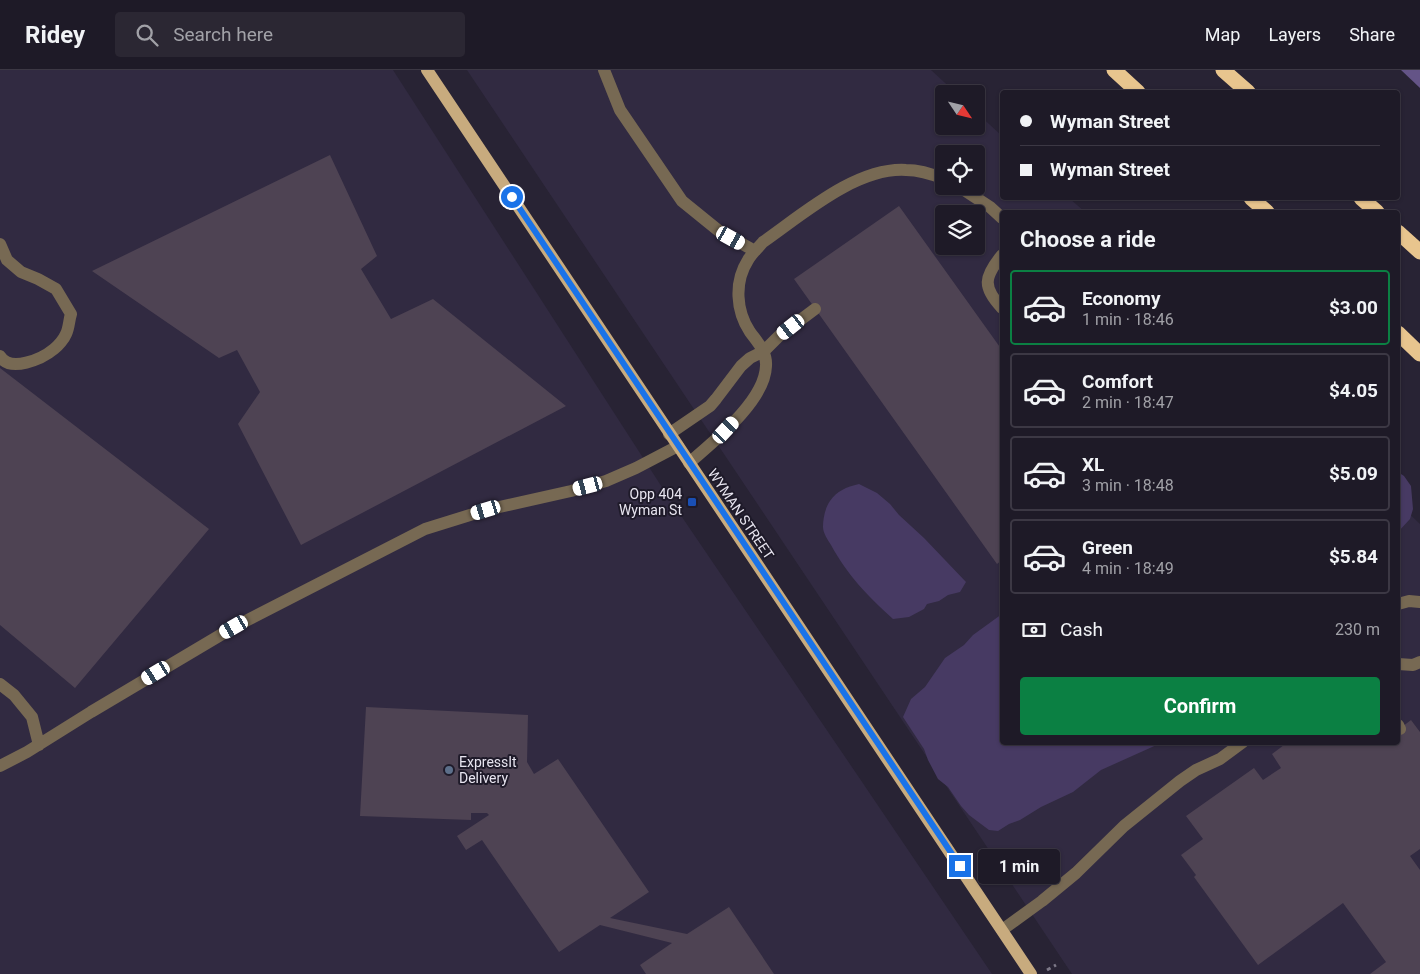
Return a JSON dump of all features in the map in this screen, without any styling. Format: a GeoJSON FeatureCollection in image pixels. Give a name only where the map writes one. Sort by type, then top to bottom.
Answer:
{"type":"FeatureCollection","features":[{"type":"Feature","properties":{"kind":"highway"},"geometry":{"type":"LineString","coordinates":[[1114,70],[1136,90]]}},
{"type":"Feature","properties":{"kind":"highway"},"geometry":{"type":"LineString","coordinates":[[1223,70],[1246,90]]}},
{"type":"Feature","properties":{"kind":"highway"},"geometry":{"type":"LineString","coordinates":[[1253,200],[1265,210]]}},
{"type":"Feature","properties":{"kind":"highway"},"geometry":{"type":"LineString","coordinates":[[1363,200],[1375,210]]}},
{"type":"Feature","properties":{"kind":"highway"},"geometry":{"type":"LineString","coordinates":[[1400,234],[1420,252]]}},
{"type":"Feature","properties":{"kind":"highway"},"geometry":{"type":"LineString","coordinates":[[1400,335],[1420,354]]}},
{"type":"Feature","properties":{"kind":"main road","name":"WYMAN STREET"},"geometry":{"type":"LineString","coordinates":[[427,70],[1030,974]]}},
{"type":"Feature","properties":{"kind":"lane"},"geometry":{"type":"LineString","coordinates":[[604,70],[620,110],[682,201],[719,231],[755,251]]}},
{"type":"Feature","properties":{"kind":"lane"},"geometry":{"type":"LineString","coordinates":[[689,462],[726,430],[750,402],[761,386],[765,376],[764,351],[740,313],[739,283],[748,259],[763,242],[851,182],[888,171],[905,170],[935,176]]}},
{"type":"Feature","properties":{"kind":"lane"},"geometry":{"type":"LineString","coordinates":[[972,195],[1000,216]]}},
{"type":"Feature","properties":{"kind":"lane"},"geometry":{"type":"LineString","coordinates":[[0,244],[7,260],[21,272],[56,289],[70,314],[66,334],[55,349],[35,360],[16,365],[2,359],[0,356]]}},
{"type":"Feature","properties":{"kind":"lane"},"geometry":{"type":"LineString","coordinates":[[1000,258],[991,270],[987,282],[990,294],[1000,306]]}},
{"type":"Feature","properties":{"kind":"lane"},"geometry":{"type":"LineString","coordinates":[[670,434],[710,406],[741,366],[750,358],[764,351],[779,336],[815,309]]}},
{"type":"Feature","properties":{"kind":"lane"},"geometry":{"type":"LineString","coordinates":[[0,766],[39,745],[234,627],[425,529],[486,510],[606,481],[678,446]]}},
{"type":"Feature","properties":{"kind":"lane"},"geometry":{"type":"LineString","coordinates":[[1400,604],[1410,601],[1420,602]]}},
{"type":"Feature","properties":{"kind":"lane"},"geometry":{"type":"LineString","coordinates":[[1400,664],[1413,665],[1420,662]]}},
{"type":"Feature","properties":{"kind":"lane"},"geometry":{"type":"LineString","coordinates":[[0,684],[14,696],[32,717],[39,745]]}},
{"type":"Feature","properties":{"kind":"lane"},"geometry":{"type":"LineString","coordinates":[[1002,930],[1076,873],[1110,838],[1180,781],[1196,770],[1220,759],[1239,745]]}},
{"type":"Feature","properties":{"kind":"path"},"geometry":{"type":"LineString","coordinates":[[1052,967],[1056,966]]}},
{"type":"Feature","properties":{"kind":"shaded area"},"geometry":{"type":"Polygon","coordinates":[[[0,70],[393,70],[667,495],[992,974],[0,974],[0,70]]]}},
{"type":"Feature","properties":{"kind":"shaded area"},"geometry":{"type":"Polygon","coordinates":[[[467,70],[931,70],[947,85],[935,85],[935,135],[985,135],[985,120],[1000,134],[1000,200],[1071,200],[1083,210],[1000,210],[1000,745],[1400,745],[1400,505],[1420,524],[1420,974],[1072,974],[467,70]]]}},
{"type":"Feature","properties":{"kind":"shaded area"},"geometry":{"type":"Polygon","coordinates":[[[1401,70],[1420,70],[1420,88],[1401,70]]]}},
{"type":"Feature","properties":{"kind":"shaded area"},"geometry":{"type":"Polygon","coordinates":[[[1400,473],[1411,486],[1413,509],[1410,519],[1400,530],[1400,473]]]}},
{"type":"Feature","properties":{"kind":"shaded area"},"geometry":{"type":"Polygon","coordinates":[[[859,484],[877,493],[890,504],[966,582],[960,592],[927,604],[924,609],[909,617],[893,619],[866,593],[837,556],[823,527],[828,504],[833,498],[842,490],[859,484]]]}},
{"type":"Feature","properties":{"kind":"shaded area"},"geometry":{"type":"Polygon","coordinates":[[[1000,615],[1000,745],[1157,745],[1101,770],[1073,792],[1041,807],[1020,820],[998,831],[989,830],[969,815],[948,787],[938,779],[924,749],[903,717],[911,699],[925,687],[945,658],[964,645],[973,635],[1000,615]]]}},
{"type":"Feature","properties":{"kind":"building"},"geometry":{"type":"Polygon","coordinates":[[[330,155],[377,256],[361,269],[391,319],[433,299],[566,406],[301,545],[238,424],[260,392],[237,350],[219,358],[92,271],[330,155]]]}},
{"type":"Feature","properties":{"kind":"building"},"geometry":{"type":"Polygon","coordinates":[[[899,206],[1000,347],[1000,562],[997,564],[794,279],[899,206]]]}},
{"type":"Feature","properties":{"kind":"building"},"geometry":{"type":"Polygon","coordinates":[[[0,368],[209,529],[75,688],[0,625],[0,368]]]}},
{"type":"Feature","properties":{"kind":"building"},"geometry":{"type":"Polygon","coordinates":[[[366,707],[528,715],[527,762],[534,774],[558,759],[649,892],[610,918],[687,934],[729,907],[774,974],[646,974],[640,965],[672,943],[600,925],[559,952],[482,840],[466,850],[457,836],[489,815],[487,813],[471,813],[471,820],[360,816],[366,707]]]}},
{"type":"Feature","properties":{"kind":"building"},"geometry":{"type":"Polygon","coordinates":[[[1411,720],[1420,732],[1420,849],[1410,856],[1420,870],[1420,974],[1370,974],[1386,962],[1343,903],[1258,965],[1194,877],[1196,875],[1181,855],[1203,839],[1186,816],[1254,768],[1263,780],[1281,768],[1272,754],[1284,745],[1400,745],[1400,728],[1411,720]]]}},
{"type":"Feature","properties":{"kind":"place","name":"Opp 404 Wyman St"},"geometry":{"type":"Point","coordinates":[692,502]}},
{"type":"Feature","properties":{"kind":"place","name":"ExpressIt Delivery"},"geometry":{"type":"Point","coordinates":[449,770]}},
{"type":"Feature","properties":{"kind":"route"},"geometry":{"type":"LineString","coordinates":[[512,197],[960,866]]}}]}
